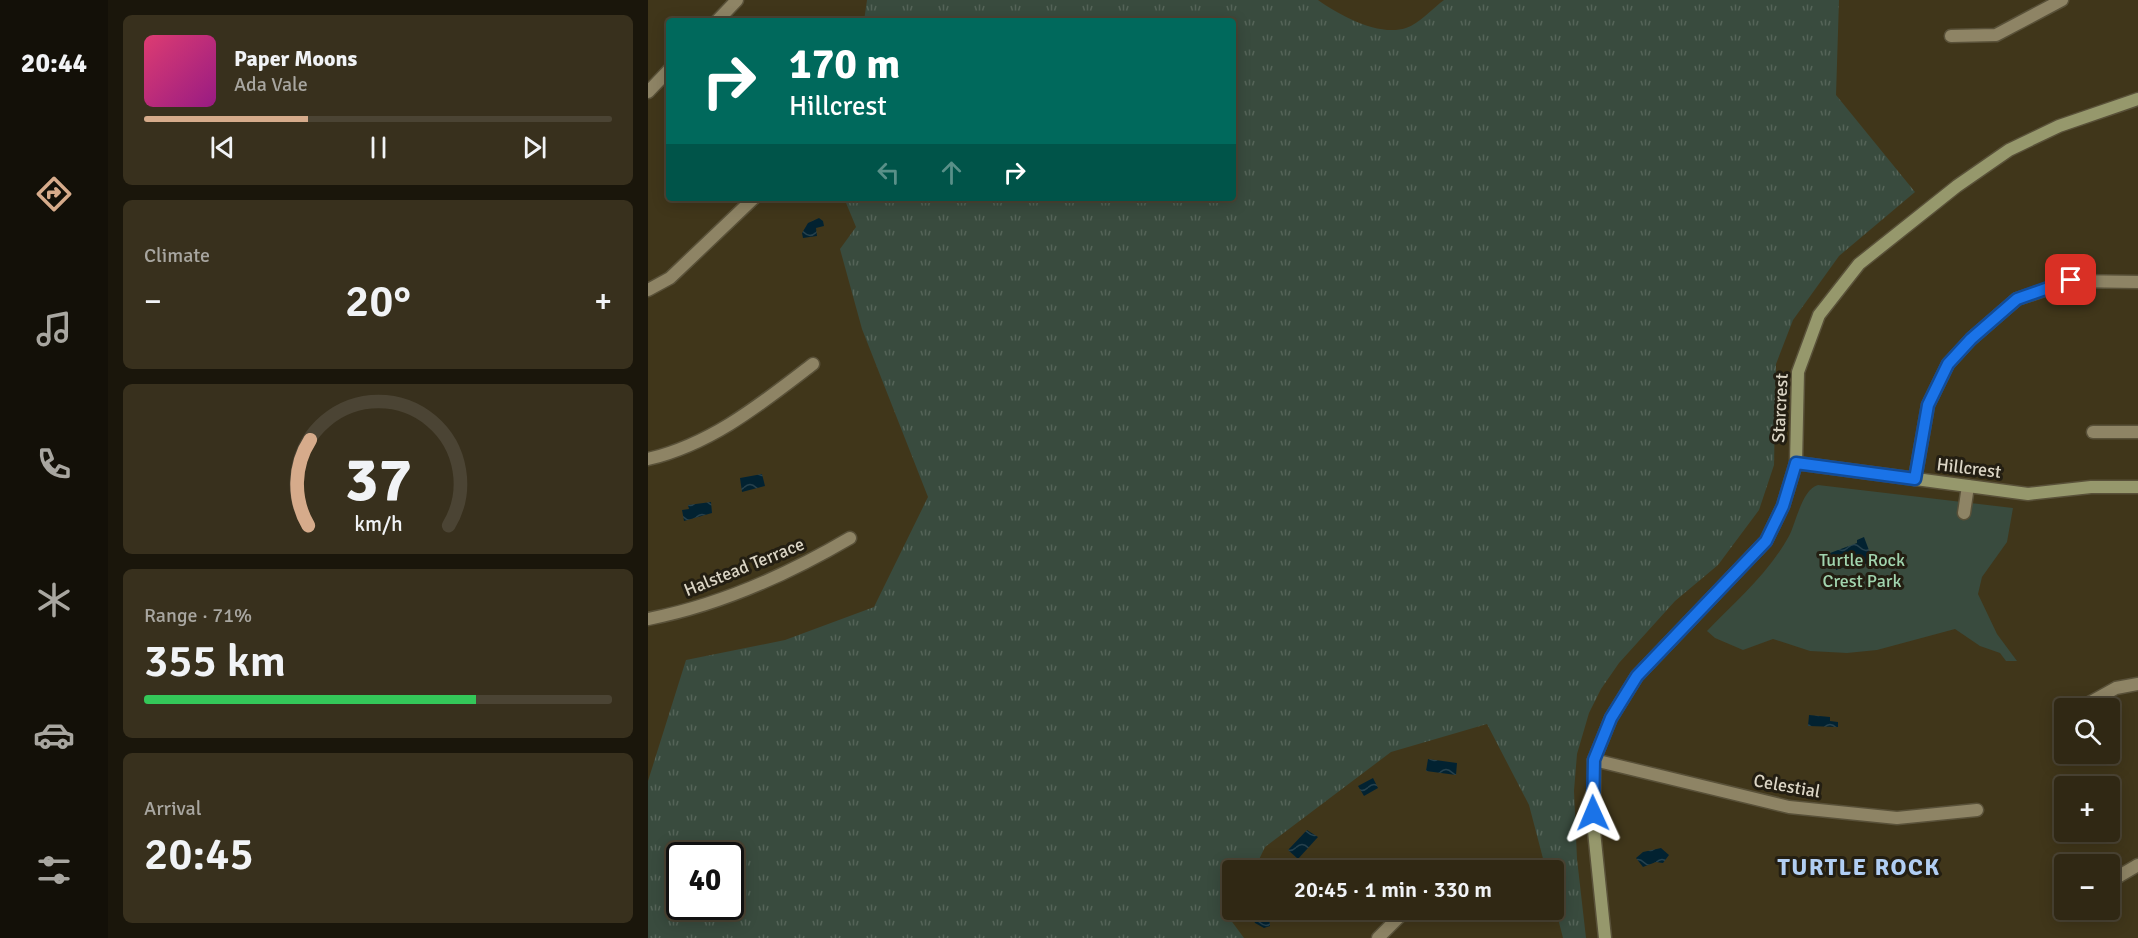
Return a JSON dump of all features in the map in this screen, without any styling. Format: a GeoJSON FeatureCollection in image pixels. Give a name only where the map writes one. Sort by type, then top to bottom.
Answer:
{"type":"FeatureCollection","features":[{"type":"Feature","properties":{"kind":"street"},"geometry":{"type":"LineString","coordinates":[[720,18],[737,0]]}},
{"type":"Feature","properties":{"kind":"street"},"geometry":{"type":"LineString","coordinates":[[1951,36],[1996,35],[2062,0]]}},
{"type":"Feature","properties":{"kind":"street"},"geometry":{"type":"LineString","coordinates":[[648,92],[666,73]]}},
{"type":"Feature","properties":{"kind":"street","name":"Starcrest"},"geometry":{"type":"LineString","coordinates":[[1605,938],[1594,831],[1594,760],[1611,718],[1637,676],[1766,541],[1783,506],[1796,463],[1798,372],[1819,315],[1859,264],[1957,186],[2009,150],[2059,126],[2138,99]]}},
{"type":"Feature","properties":{"kind":"street"},"geometry":{"type":"LineString","coordinates":[[648,290],[670,278],[751,201]]}},
{"type":"Feature","properties":{"kind":"street"},"geometry":{"type":"LineString","coordinates":[[1915,479],[1928,405],[1948,364],[1971,339],[2017,299],[2071,280],[2138,282]]}},
{"type":"Feature","properties":{"kind":"street"},"geometry":{"type":"LineString","coordinates":[[648,459],[670,454],[711,437],[813,364]]}},
{"type":"Feature","properties":{"kind":"street"},"geometry":{"type":"LineString","coordinates":[[2093,432],[2138,432]]}},
{"type":"Feature","properties":{"kind":"street","name":"Hillcrest"},"geometry":{"type":"LineString","coordinates":[[1796,463],[2028,494],[2091,487],[2138,487]]}},
{"type":"Feature","properties":{"kind":"street"},"geometry":{"type":"LineString","coordinates":[[1964,513],[1968,486]]}},
{"type":"Feature","properties":{"kind":"street","name":"Halstead Terrace"},"geometry":{"type":"LineString","coordinates":[[648,619],[714,602],[809,562],[850,538]]}},
{"type":"Feature","properties":{"kind":"street"},"geometry":{"type":"LineString","coordinates":[[2098,698],[2116,688],[2138,684]]}},
{"type":"Feature","properties":{"kind":"street","name":"Celestial"},"geometry":{"type":"LineString","coordinates":[[1594,760],[1789,807],[1897,818],[1977,810]]}},
{"type":"Feature","properties":{"kind":"street"},"geometry":{"type":"LineString","coordinates":[[2120,876],[2138,866]]}},
{"type":"Feature","properties":{"kind":"street"},"geometry":{"type":"LineString","coordinates":[[1377,938],[1396,920]]}},
{"type":"Feature","properties":{"kind":"green space"},"geometry":{"type":"Polygon","coordinates":[[[867,0],[1318,0],[1360,23],[1384,30],[1395,30],[1416,23],[1444,0],[1839,0],[1836,95],[1915,192],[1839,256],[1793,320],[1776,364],[1774,465],[1759,510],[1718,565],[1675,601],[1619,663],[1601,689],[1589,713],[1577,754],[1574,791],[1577,859],[1586,938],[1563,938],[1558,920],[1564,920],[1564,860],[1543,860],[1529,805],[1487,724],[1391,752],[1265,847],[1259,860],[1222,860],[1222,920],[1231,920],[1244,938],[648,938],[648,781],[686,660],[785,640],[874,607],[928,497],[862,329],[840,249],[856,227],[845,201],[1236,201],[1236,18],[864,18],[867,0]]]}},
{"type":"Feature","properties":{"kind":"green space","name":"Turtle Rock Crest Park"},"geometry":{"type":"Polygon","coordinates":[[[1818,485],[2013,508],[2007,542],[1982,577],[1978,594],[1997,634],[2017,661],[2006,661],[2000,653],[1980,646],[1955,629],[1877,650],[1847,653],[1810,651],[1773,639],[1743,650],[1715,638],[1707,631],[1751,587],[1772,562],[1789,536],[1804,499],[1812,488],[1818,485]]]}},
{"type":"Feature","properties":{"kind":"water"},"geometry":{"type":"Polygon","coordinates":[[[819,218],[823,221],[824,226],[816,228],[817,236],[803,238],[802,233],[808,223],[819,218]]]}},
{"type":"Feature","properties":{"kind":"water"},"geometry":{"type":"Polygon","coordinates":[[[762,474],[765,486],[742,492],[740,478],[762,474]]]}},
{"type":"Feature","properties":{"kind":"water"},"geometry":{"type":"Polygon","coordinates":[[[711,502],[712,513],[684,521],[682,510],[689,509],[688,505],[711,502]]]}},
{"type":"Feature","properties":{"kind":"water"},"geometry":{"type":"Polygon","coordinates":[[[1864,537],[1873,561],[1865,564],[1864,560],[1836,570],[1830,553],[1857,543],[1857,540],[1864,537]]]}},
{"type":"Feature","properties":{"kind":"water"},"geometry":{"type":"Polygon","coordinates":[[[1809,715],[1830,717],[1830,721],[1838,722],[1838,727],[1808,726],[1809,715]]]}},
{"type":"Feature","properties":{"kind":"water"},"geometry":{"type":"Polygon","coordinates":[[[1428,759],[1457,763],[1456,775],[1426,771],[1428,759]]]}},
{"type":"Feature","properties":{"kind":"water"},"geometry":{"type":"Polygon","coordinates":[[[1373,778],[1378,788],[1364,796],[1358,786],[1373,778]]]}},
{"type":"Feature","properties":{"kind":"water"},"geometry":{"type":"Polygon","coordinates":[[[1307,830],[1318,837],[1298,859],[1288,850],[1307,830]]]}},
{"type":"Feature","properties":{"kind":"water"},"geometry":{"type":"Polygon","coordinates":[[[1661,848],[1669,855],[1663,863],[1656,862],[1643,867],[1636,858],[1643,852],[1661,848]]]}},
{"type":"Feature","properties":{"kind":"water"},"geometry":{"type":"Polygon","coordinates":[[[1254,920],[1267,920],[1270,926],[1264,928],[1254,920]]]}},
{"type":"Feature","properties":{"kind":"district","name":"TURTLE ROCK"},"geometry":{"type":"Point","coordinates":[1859,867]}},
{"type":"Feature","properties":{"kind":"route"},"geometry":{"type":"LineString","coordinates":[[1593,813],[1594,760],[1611,718],[1637,676],[1766,541],[1783,506],[1796,463],[1915,479],[1917,455],[1928,405],[1948,364],[1971,339],[2017,299],[2071,280]]}}]}
